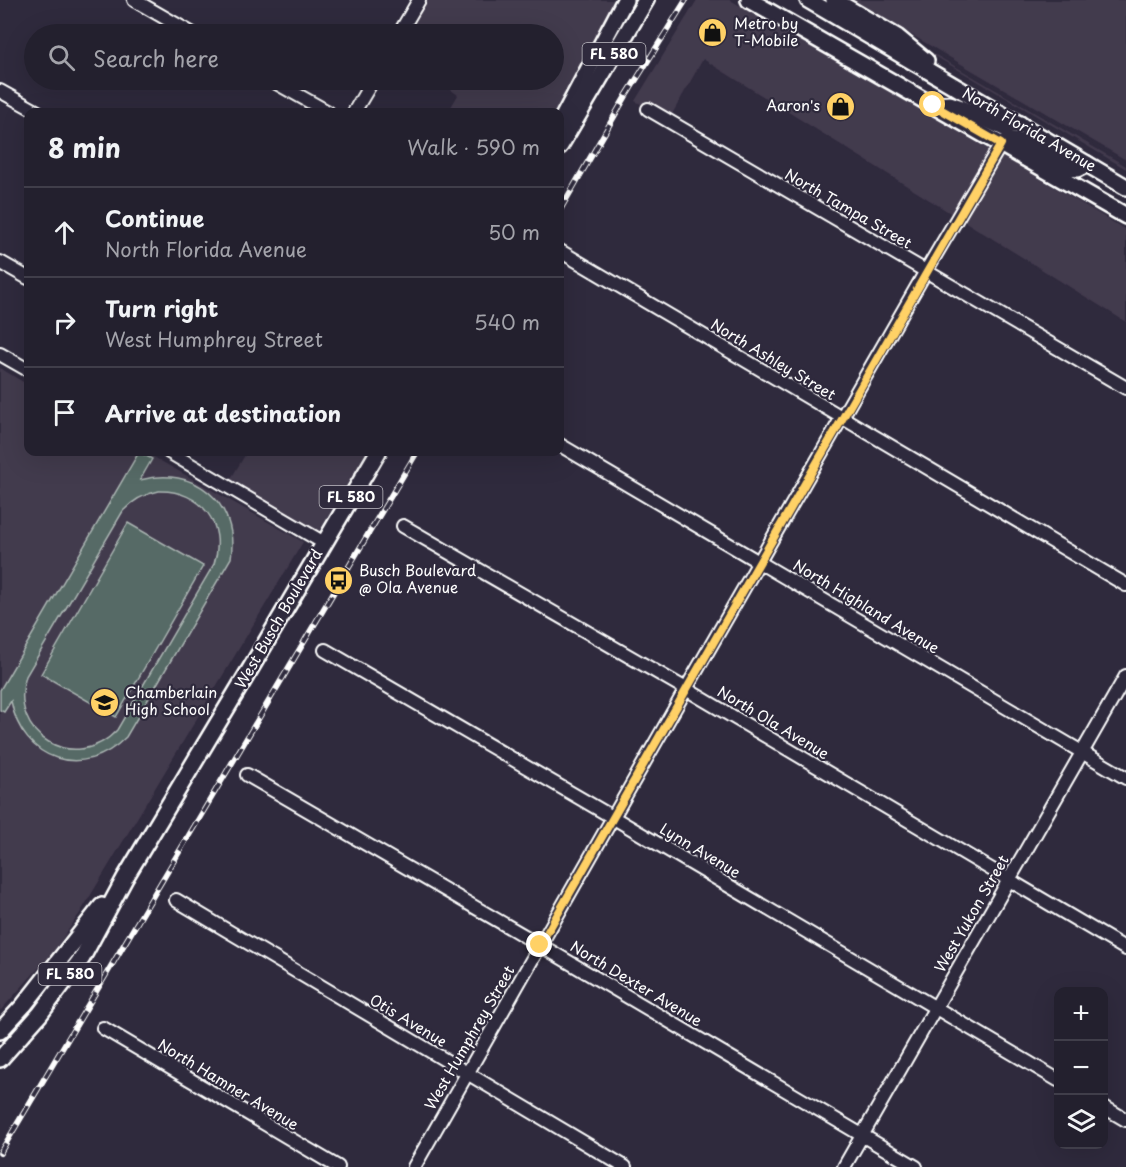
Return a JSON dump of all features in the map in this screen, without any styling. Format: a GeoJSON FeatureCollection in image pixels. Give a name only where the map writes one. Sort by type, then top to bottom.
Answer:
{"type":"FeatureCollection","features":[{"type":"Feature","properties":{"kind":"main road","name":"FL 580"},"geometry":{"type":"LineString","coordinates":[[564,115],[625,0]]}},
{"type":"Feature","properties":{"kind":"main road","name":"FL 580"},"geometry":{"type":"LineString","coordinates":[[564,139],[646,0]]}},
{"type":"Feature","properties":{"kind":"main road","name":"North Florida Avenue"},"geometry":{"type":"LineString","coordinates":[[749,0],[1126,216]]}},
{"type":"Feature","properties":{"kind":"main road","name":"North Florida Avenue"},"geometry":{"type":"LineString","coordinates":[[808,0],[1126,187]]}},
{"type":"Feature","properties":{"kind":"main road"},"geometry":{"type":"LineString","coordinates":[[834,0],[897,37],[961,90]]}},
{"type":"Feature","properties":{"kind":"main road"},"geometry":{"type":"LineString","coordinates":[[933,105],[950,104],[1004,128],[1020,124]]}},
{"type":"Feature","properties":{"kind":"main road"},"geometry":{"type":"LineString","coordinates":[[1001,144],[1016,140],[1024,142],[1070,168],[1077,169],[1087,164]]}},
{"type":"Feature","properties":{"kind":"main road","name":"West Busch Boulevard"},"geometry":{"type":"LineString","coordinates":[[0,1059],[40,1014],[82,957],[125,878],[376,456]]}},
{"type":"Feature","properties":{"kind":"main road","name":"West Busch Boulevard"},"geometry":{"type":"LineString","coordinates":[[0,1031],[24,1005],[125,878]]}},
{"type":"Feature","properties":{"kind":"street"},"geometry":{"type":"LineString","coordinates":[[134,0],[176,24]]}},
{"type":"Feature","properties":{"kind":"street"},"geometry":{"type":"LineString","coordinates":[[405,24],[419,0]]}},
{"type":"Feature","properties":{"kind":"street"},"geometry":{"type":"LineString","coordinates":[[289,90],[321,108]]}},
{"type":"Feature","properties":{"kind":"street"},"geometry":{"type":"LineString","coordinates":[[356,108],[367,90]]}},
{"type":"Feature","properties":{"kind":"street"},"geometry":{"type":"LineString","coordinates":[[0,91],[31,108]]}},
{"type":"Feature","properties":{"kind":"street","name":"North Tampa Street"},"geometry":{"type":"LineString","coordinates":[[648,110],[1126,388]]}},
{"type":"Feature","properties":{"kind":"street","name":"West Humphrey Street"},"geometry":{"type":"LineString","coordinates":[[414,1167],[686,689],[1001,144]]}},
{"type":"Feature","properties":{"kind":"street","name":"North Ashley Street"},"geometry":{"type":"LineString","coordinates":[[564,253],[1126,585]]}},
{"type":"Feature","properties":{"kind":"street"},"geometry":{"type":"LineString","coordinates":[[0,262],[24,276]]}},
{"type":"Feature","properties":{"kind":"street"},"geometry":{"type":"LineString","coordinates":[[0,354],[24,368]]}},
{"type":"Feature","properties":{"kind":"street","name":"North Highland Avenue"},"geometry":{"type":"LineString","coordinates":[[564,447],[1126,778]]}},
{"type":"Feature","properties":{"kind":"street"},"geometry":{"type":"LineString","coordinates":[[176,456],[324,543]]}},
{"type":"Feature","properties":{"kind":"street","name":"North Ola Avenue"},"geometry":{"type":"LineString","coordinates":[[403,525],[1126,949]]}},
{"type":"Feature","properties":{"kind":"street","name":"Lynn Avenue"},"geometry":{"type":"LineString","coordinates":[[325,650],[1054,1077]]}},
{"type":"Feature","properties":{"kind":"street","name":"West Yukon Street"},"geometry":{"type":"LineString","coordinates":[[844,1167],[1126,676]]}},
{"type":"Feature","properties":{"kind":"street","name":"North Dexter Avenue"},"geometry":{"type":"LineString","coordinates":[[247,775],[916,1167]]}},
{"type":"Feature","properties":{"kind":"street","name":"Otis Avenue"},"geometry":{"type":"LineString","coordinates":[[176,900],[625,1167]]}},
{"type":"Feature","properties":{"kind":"street","name":"North Hamner Avenue"},"geometry":{"type":"LineString","coordinates":[[103,1028],[338,1167]]}},
{"type":"Feature","properties":{"kind":"street"},"geometry":{"type":"LineString","coordinates":[[1108,1109],[1126,1120]]}},
{"type":"Feature","properties":{"kind":"shaded area"},"geometry":{"type":"Polygon","coordinates":[[[426,0],[617,0],[559,108],[450,108],[458,95],[451,90],[564,90],[564,24],[413,24],[426,0]]]}},
{"type":"Feature","properties":{"kind":"shaded area"},"geometry":{"type":"Polygon","coordinates":[[[697,0],[730,0],[990,150],[952,214],[703,59],[671,116],[646,101],[643,105],[635,101],[697,0]]]}},
{"type":"Feature","properties":{"kind":"shaded area"},"geometry":{"type":"Polygon","coordinates":[[[853,0],[1126,0],[1126,160],[956,61],[853,0]]]}},
{"type":"Feature","properties":{"kind":"shaded area"},"geometry":{"type":"Polygon","coordinates":[[[910,40],[1126,166],[1126,169],[928,52],[910,40]]]}},
{"type":"Feature","properties":{"kind":"shaded area"},"geometry":{"type":"Polygon","coordinates":[[[1002,156],[1126,230],[1126,322],[964,221],[1002,156]]]}},
{"type":"Feature","properties":{"kind":"shaded area","name":"Chamberlain High School"},"geometry":{"type":"Polygon","coordinates":[[[0,368],[24,383],[24,456],[152,456],[303,542],[80,913],[53,952],[0,1011],[0,368]]]}},
{"type":"Feature","properties":{"kind":"shaded area"},"geometry":{"type":"Polygon","coordinates":[[[245,456],[364,456],[318,533],[230,480],[245,456]]]}},
{"type":"Feature","properties":{"kind":"green space"},"geometry":{"type":"Polygon","coordinates":[[[137,456],[146,456],[152,459],[140,480],[160,477],[178,478],[195,483],[209,492],[220,505],[228,520],[232,538],[231,558],[126,737],[109,751],[91,758],[74,761],[56,758],[41,750],[28,738],[17,722],[11,701],[4,712],[0,710],[0,690],[137,456]],[[159,491],[135,501],[123,511],[26,676],[23,697],[26,716],[35,731],[49,742],[65,748],[82,749],[100,743],[117,730],[214,564],[217,536],[213,523],[207,512],[187,496],[159,491]]]}},
{"type":"Feature","properties":{"kind":"green space"},"geometry":{"type":"Polygon","coordinates":[[[128,523],[203,566],[116,717],[41,674],[128,523]]]}},
{"type":"Feature","properties":{"kind":"railway"},"geometry":{"type":"LineString","coordinates":[[564,203],[626,96],[686,0]]}},
{"type":"Feature","properties":{"kind":"railway"},"geometry":{"type":"LineString","coordinates":[[0,1153],[415,456]]}},
{"type":"Feature","properties":{"kind":"place","name":"Metro by T-Mobile"},"geometry":{"type":"Point","coordinates":[713,33]}},
{"type":"Feature","properties":{"kind":"place","name":"Aaron's"},"geometry":{"type":"Point","coordinates":[841,106]}},
{"type":"Feature","properties":{"kind":"place","name":"Busch Boulevard @ Ola Avenue"},"geometry":{"type":"Point","coordinates":[338,580]}},
{"type":"Feature","properties":{"kind":"place","name":"Chamberlain High School"},"geometry":{"type":"Point","coordinates":[104,702]}},
{"type":"Feature","properties":{"kind":"route"},"geometry":{"type":"LineString","coordinates":[[540,945],[1001,144],[933,105]]}}]}
